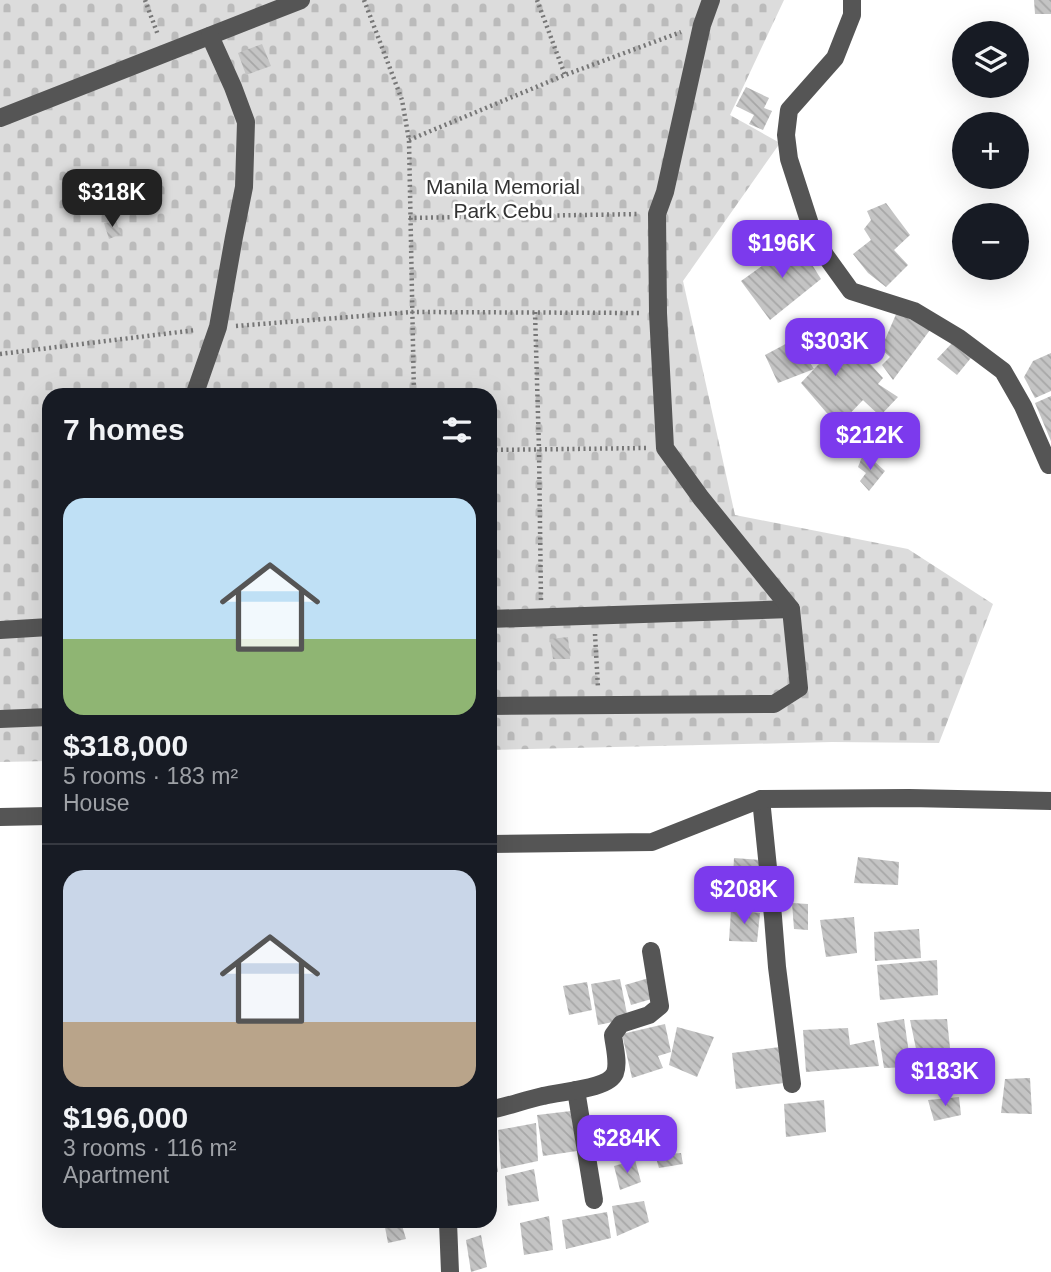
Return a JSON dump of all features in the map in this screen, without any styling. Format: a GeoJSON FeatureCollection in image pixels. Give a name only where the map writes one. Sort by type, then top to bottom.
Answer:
{"type":"FeatureCollection","features":[{"type":"Feature","properties":{"kind":"street"},"geometry":{"type":"LineString","coordinates":[[0,118],[301,0]]}},
{"type":"Feature","properties":{"kind":"street"},"geometry":{"type":"LineString","coordinates":[[497,706],[774,704],[799,688],[791,609],[701,498],[665,448],[658,313],[657,214],[710,0]]}},
{"type":"Feature","properties":{"kind":"street"},"geometry":{"type":"LineString","coordinates":[[852,0],[852,15],[835,58],[789,110],[786,135],[789,159],[810,224],[825,255],[851,291],[914,311],[958,338],[1003,371],[1023,407],[1049,465]]}},
{"type":"Feature","properties":{"kind":"street"},"geometry":{"type":"LineString","coordinates":[[197,388],[218,327],[244,187],[246,122],[210,36]]}},
{"type":"Feature","properties":{"kind":"street"},"geometry":{"type":"LineString","coordinates":[[497,619],[791,609]]}},
{"type":"Feature","properties":{"kind":"street"},"geometry":{"type":"LineString","coordinates":[[0,630],[42,627]]}},
{"type":"Feature","properties":{"kind":"street"},"geometry":{"type":"LineString","coordinates":[[0,719],[42,717]]}},
{"type":"Feature","properties":{"kind":"street"},"geometry":{"type":"LineString","coordinates":[[497,844],[652,842],[761,799],[1051,801]]}},
{"type":"Feature","properties":{"kind":"street"},"geometry":{"type":"LineString","coordinates":[[761,799],[777,967],[792,1084]]}},
{"type":"Feature","properties":{"kind":"street"},"geometry":{"type":"LineString","coordinates":[[0,817],[42,816]]}},
{"type":"Feature","properties":{"kind":"street"},"geometry":{"type":"LineString","coordinates":[[497,1109],[545,1095],[576,1090],[608,1080],[614,1075],[616,1066],[613,1035],[621,1024],[649,1015],[660,1006],[651,950]]}},
{"type":"Feature","properties":{"kind":"street"},"geometry":{"type":"LineString","coordinates":[[576,1090],[594,1200]]}},
{"type":"Feature","properties":{"kind":"street"},"geometry":{"type":"LineString","coordinates":[[448,1228],[450,1272]]}},
{"type":"Feature","properties":{"kind":"path"},"geometry":{"type":"LineString","coordinates":[[145,0],[165,53]]}},
{"type":"Feature","properties":{"kind":"path"},"geometry":{"type":"LineString","coordinates":[[364,0],[402,100],[409,140],[414,388]]}},
{"type":"Feature","properties":{"kind":"path"},"geometry":{"type":"LineString","coordinates":[[537,0],[565,75]]}},
{"type":"Feature","properties":{"kind":"path"},"geometry":{"type":"LineString","coordinates":[[409,140],[565,75],[702,25]]}},
{"type":"Feature","properties":{"kind":"path"},"geometry":{"type":"LineString","coordinates":[[410,219],[657,214]]}},
{"type":"Feature","properties":{"kind":"path"},"geometry":{"type":"LineString","coordinates":[[0,354],[218,327],[412,312],[658,313]]}},
{"type":"Feature","properties":{"kind":"path"},"geometry":{"type":"LineString","coordinates":[[535,312],[541,618]]}},
{"type":"Feature","properties":{"kind":"path"},"geometry":{"type":"LineString","coordinates":[[497,450],[665,448]]}},
{"type":"Feature","properties":{"kind":"path"},"geometry":{"type":"LineString","coordinates":[[594,616],[599,706]]}},
{"type":"Feature","properties":{"kind":"green space","name":"Manila Memorial Park Cebu"},"geometry":{"type":"Polygon","coordinates":[[[0,0],[784,0],[730,115],[780,143],[683,281],[735,515],[908,549],[993,604],[939,743],[832,742],[497,750],[497,388],[42,388],[42,761],[0,762],[0,0]]]}},
{"type":"Feature","properties":{"kind":"building"},"geometry":{"type":"Polygon","coordinates":[[[1034,0],[1051,0],[1051,14],[1035,14],[1034,0]]]}},
{"type":"Feature","properties":{"kind":"building"},"geometry":{"type":"Polygon","coordinates":[[[262,44],[271,66],[246,75],[238,53],[262,44]]]}},
{"type":"Feature","properties":{"kind":"building"},"geometry":{"type":"Polygon","coordinates":[[[746,87],[769,98],[764,108],[772,111],[763,130],[749,124],[754,115],[736,106],[746,87]]]}},
{"type":"Feature","properties":{"kind":"building"},"geometry":{"type":"Polygon","coordinates":[[[886,203],[910,235],[894,250],[908,265],[886,287],[868,273],[853,254],[871,240],[864,229],[871,220],[867,211],[886,203]]]}},
{"type":"Feature","properties":{"kind":"building"},"geometry":{"type":"Polygon","coordinates":[[[116,221],[121,234],[109,239],[104,223],[116,221]]]}},
{"type":"Feature","properties":{"kind":"building"},"geometry":{"type":"Polygon","coordinates":[[[797,241],[821,279],[770,320],[741,281],[797,241]]]}},
{"type":"Feature","properties":{"kind":"building"},"geometry":{"type":"Polygon","coordinates":[[[897,312],[930,330],[893,380],[882,365],[890,357],[881,349],[897,312]]]}},
{"type":"Feature","properties":{"kind":"building"},"geometry":{"type":"Polygon","coordinates":[[[846,337],[864,346],[863,356],[883,378],[878,384],[898,397],[880,416],[863,400],[838,426],[801,383],[846,337]]]}},
{"type":"Feature","properties":{"kind":"building"},"geometry":{"type":"Polygon","coordinates":[[[795,339],[814,369],[778,383],[765,355],[795,339]]]}},
{"type":"Feature","properties":{"kind":"building"},"geometry":{"type":"Polygon","coordinates":[[[954,341],[975,353],[957,375],[937,359],[954,341]]]}},
{"type":"Feature","properties":{"kind":"building"},"geometry":{"type":"Polygon","coordinates":[[[1051,353],[1051,391],[1035,398],[1024,377],[1033,361],[1051,353]]]}},
{"type":"Feature","properties":{"kind":"building"},"geometry":{"type":"Polygon","coordinates":[[[1051,396],[1051,441],[1035,403],[1051,396]]]}},
{"type":"Feature","properties":{"kind":"building"},"geometry":{"type":"Polygon","coordinates":[[[864,452],[885,471],[869,491],[860,481],[866,473],[858,467],[864,452]]]}},
{"type":"Feature","properties":{"kind":"building"},"geometry":{"type":"Polygon","coordinates":[[[568,637],[570,659],[553,659],[550,639],[568,637]]]}},
{"type":"Feature","properties":{"kind":"building"},"geometry":{"type":"Polygon","coordinates":[[[858,857],[899,862],[898,885],[854,883],[858,857]]]}},
{"type":"Feature","properties":{"kind":"building"},"geometry":{"type":"Polygon","coordinates":[[[734,858],[761,860],[759,896],[732,894],[734,858]]]}},
{"type":"Feature","properties":{"kind":"building"},"geometry":{"type":"Polygon","coordinates":[[[792,903],[808,904],[808,930],[794,929],[792,903]]]}},
{"type":"Feature","properties":{"kind":"building"},"geometry":{"type":"Polygon","coordinates":[[[731,910],[760,913],[757,942],[729,941],[731,910]]]}},
{"type":"Feature","properties":{"kind":"building"},"geometry":{"type":"Polygon","coordinates":[[[854,917],[857,953],[826,957],[820,920],[854,917]]]}},
{"type":"Feature","properties":{"kind":"building"},"geometry":{"type":"Polygon","coordinates":[[[919,929],[921,958],[875,961],[874,932],[919,929]]]}},
{"type":"Feature","properties":{"kind":"building"},"geometry":{"type":"Polygon","coordinates":[[[937,960],[938,995],[880,1000],[877,965],[937,960]]]}},
{"type":"Feature","properties":{"kind":"building"},"geometry":{"type":"Polygon","coordinates":[[[649,978],[655,998],[631,1005],[625,985],[649,978]]]}},
{"type":"Feature","properties":{"kind":"building"},"geometry":{"type":"Polygon","coordinates":[[[620,979],[628,1019],[598,1025],[591,984],[620,979]]]}},
{"type":"Feature","properties":{"kind":"building"},"geometry":{"type":"Polygon","coordinates":[[[587,982],[592,1010],[569,1015],[563,986],[587,982]]]}},
{"type":"Feature","properties":{"kind":"building"},"geometry":{"type":"Polygon","coordinates":[[[904,1019],[911,1067],[884,1068],[877,1023],[904,1019]]]}},
{"type":"Feature","properties":{"kind":"building"},"geometry":{"type":"Polygon","coordinates":[[[947,1019],[951,1058],[919,1063],[910,1020],[947,1019]]]}},
{"type":"Feature","properties":{"kind":"building"},"geometry":{"type":"Polygon","coordinates":[[[665,1024],[671,1052],[658,1056],[663,1068],[632,1078],[622,1034],[665,1024]]]}},
{"type":"Feature","properties":{"kind":"building"},"geometry":{"type":"Polygon","coordinates":[[[677,1027],[714,1037],[697,1077],[669,1065],[677,1027]]]}},
{"type":"Feature","properties":{"kind":"building"},"geometry":{"type":"Polygon","coordinates":[[[848,1028],[850,1045],[874,1040],[879,1066],[806,1072],[803,1030],[848,1028]]]}},
{"type":"Feature","properties":{"kind":"building"},"geometry":{"type":"Polygon","coordinates":[[[780,1047],[784,1083],[736,1089],[732,1053],[780,1047]]]}},
{"type":"Feature","properties":{"kind":"building"},"geometry":{"type":"Polygon","coordinates":[[[1030,1078],[1032,1114],[1001,1113],[1005,1079],[1030,1078]]]}},
{"type":"Feature","properties":{"kind":"building"},"geometry":{"type":"Polygon","coordinates":[[[959,1097],[961,1115],[934,1121],[928,1100],[959,1097]]]}},
{"type":"Feature","properties":{"kind":"building"},"geometry":{"type":"Polygon","coordinates":[[[824,1100],[826,1132],[786,1137],[784,1104],[824,1100]]]}},
{"type":"Feature","properties":{"kind":"building"},"geometry":{"type":"Polygon","coordinates":[[[571,1111],[577,1151],[543,1156],[537,1115],[571,1111]]]}},
{"type":"Feature","properties":{"kind":"building"},"geometry":{"type":"Polygon","coordinates":[[[536,1123],[538,1161],[501,1169],[498,1130],[536,1123]]]}},
{"type":"Feature","properties":{"kind":"building"},"geometry":{"type":"Polygon","coordinates":[[[681,1153],[683,1164],[659,1168],[655,1155],[681,1153]]]}},
{"type":"Feature","properties":{"kind":"building"},"geometry":{"type":"Polygon","coordinates":[[[635,1160],[641,1182],[620,1190],[614,1166],[635,1160]]]}},
{"type":"Feature","properties":{"kind":"building"},"geometry":{"type":"Polygon","coordinates":[[[534,1169],[539,1201],[508,1206],[505,1176],[534,1169]]]}},
{"type":"Feature","properties":{"kind":"building"},"geometry":{"type":"Polygon","coordinates":[[[644,1201],[649,1222],[617,1236],[612,1206],[644,1201]]]}},
{"type":"Feature","properties":{"kind":"building"},"geometry":{"type":"Polygon","coordinates":[[[607,1212],[611,1238],[566,1249],[562,1220],[607,1212]]]}},
{"type":"Feature","properties":{"kind":"building"},"geometry":{"type":"Polygon","coordinates":[[[549,1216],[553,1250],[524,1255],[520,1223],[549,1216]]]}},
{"type":"Feature","properties":{"kind":"building"},"geometry":{"type":"Polygon","coordinates":[[[385,1228],[403,1228],[406,1239],[388,1243],[385,1228]]]}},
{"type":"Feature","properties":{"kind":"building"},"geometry":{"type":"Polygon","coordinates":[[[481,1235],[487,1267],[471,1272],[466,1240],[481,1235]]]}}]}
